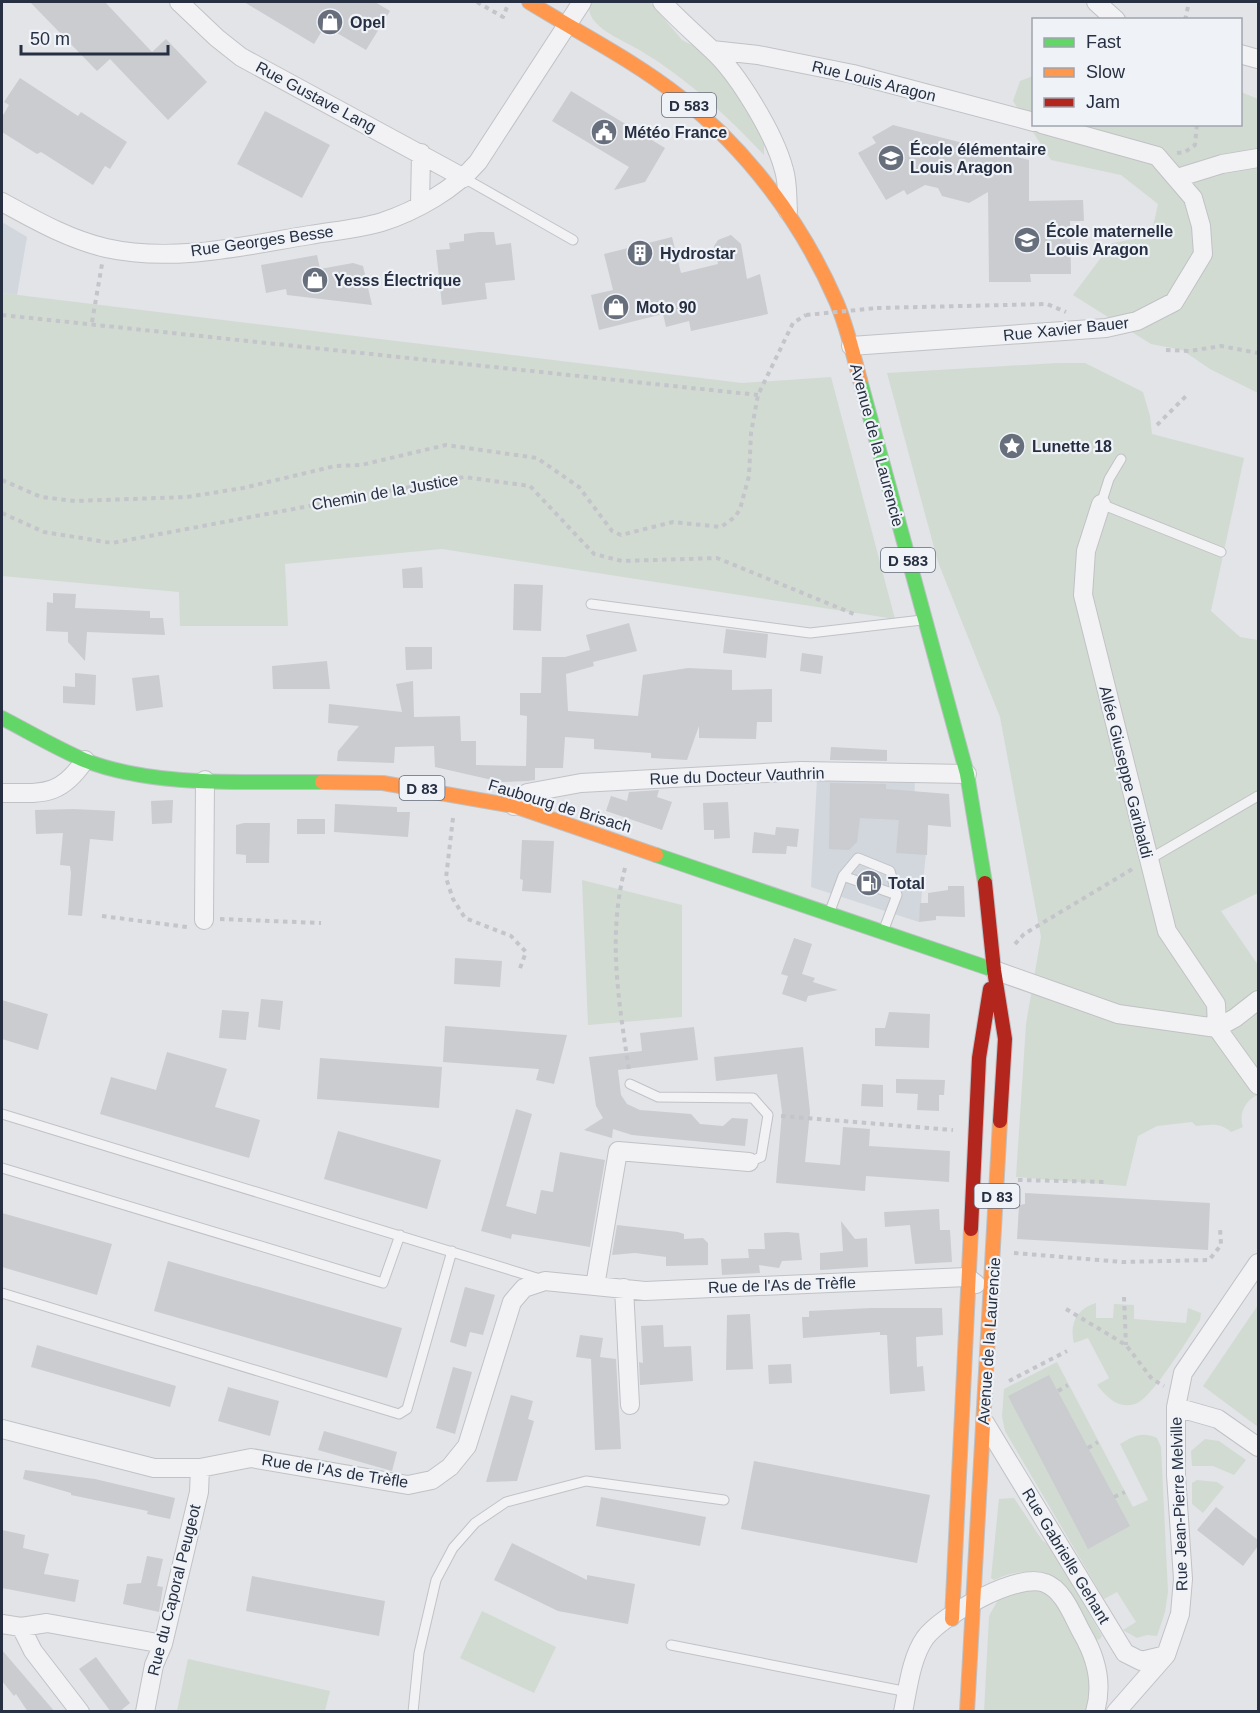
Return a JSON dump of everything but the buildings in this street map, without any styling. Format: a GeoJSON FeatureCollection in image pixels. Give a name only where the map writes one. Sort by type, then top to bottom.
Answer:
{"type":"FeatureCollection","features":[{"type":"Feature","properties":{"kind":"main road","name":"D 583"},"geometry":{"type":"LineString","coordinates":[[529,2],[651,75],[704,117],[750,165],[789,213]]}},
{"type":"Feature","properties":{"kind":"main road","name":"Avenue de la Laurencie"},"geometry":{"type":"LineString","coordinates":[[789,213],[834,296],[851,346],[967,774],[988,900],[994,970],[1005,1039],[967,1712]]}},
{"type":"Feature","properties":{"kind":"main road","name":"Faubourg de Brisach"},"geometry":{"type":"LineString","coordinates":[[2,718],[85,760],[135,774],[205,780],[383,783],[456,793],[514,806],[994,970]]}},
{"type":"Feature","properties":{"kind":"main road","name":"Avenue de la Laurencie"},"geometry":{"type":"LineString","coordinates":[[952,1622],[980,1038],[994,970]]}},
{"type":"Feature","properties":{"kind":"street","name":"Rue Gustave Lang"},"geometry":{"type":"LineString","coordinates":[[179,2],[241,57],[464,178]]}},
{"type":"Feature","properties":{"kind":"street","name":"Rue Georges Besse"},"geometry":{"type":"LineString","coordinates":[[2,202],[52,230],[105,248],[141,252],[204,252],[381,222],[420,205],[464,178],[478,162],[582,2]]}},
{"type":"Feature","properties":{"kind":"street","name":"Avenue de la Laurencie"},"geometry":{"type":"LineString","coordinates":[[662,2],[693,35],[712,50],[746,93],[766,128],[784,170],[789,213]]}},
{"type":"Feature","properties":{"kind":"street"},"geometry":{"type":"LineString","coordinates":[[1096,2],[1114,18]]}},
{"type":"Feature","properties":{"kind":"street","name":"Rue Louis Aragon"},"geometry":{"type":"LineString","coordinates":[[712,50],[758,55],[853,74],[1032,121]]}},
{"type":"Feature","properties":{"kind":"street"},"geometry":{"type":"LineString","coordinates":[[1242,55],[1258,59]]}},
{"type":"Feature","properties":{"kind":"street"},"geometry":{"type":"LineString","coordinates":[[1049,126],[1157,156],[1177,178],[1222,164],[1258,158]]}},
{"type":"Feature","properties":{"kind":"street"},"geometry":{"type":"LineString","coordinates":[[420,205],[421,153]]}},
{"type":"Feature","properties":{"kind":"street","name":"Rue Xavier Bauer"},"geometry":{"type":"LineString","coordinates":[[851,346],[1106,328],[1137,321],[1156,312],[1174,302],[1203,254],[1201,225],[1193,198],[1177,178]]}},
{"type":"Feature","properties":{"kind":"street","name":"Allée Giuseppe Garibaldi"},"geometry":{"type":"LineString","coordinates":[[1101,504],[1086,551],[1083,595],[1167,931],[1215,1004],[1217,1028]]}},
{"type":"Feature","properties":{"kind":"street"},"geometry":{"type":"LineString","coordinates":[[2,793],[46,793],[72,779],[85,760]]}},
{"type":"Feature","properties":{"kind":"street","name":"Rue du Docteur Vauthrin"},"geometry":{"type":"LineString","coordinates":[[514,806],[527,793],[580,783],[801,771],[967,774]]}},
{"type":"Feature","properties":{"kind":"street"},"geometry":{"type":"LineString","coordinates":[[204,920],[205,780]]}},
{"type":"Feature","properties":{"kind":"street"},"geometry":{"type":"LineString","coordinates":[[994,970],[1118,1014],[1217,1028],[1235,1018],[1258,1000]]}},
{"type":"Feature","properties":{"kind":"street"},"geometry":{"type":"LineString","coordinates":[[1217,1028],[1258,1085]]}},
{"type":"Feature","properties":{"kind":"street"},"geometry":{"type":"LineString","coordinates":[[595,1286],[618,1151],[749,1162]]}},
{"type":"Feature","properties":{"kind":"street","name":"Rue Jean-Pierre Melville"},"geometry":{"type":"LineString","coordinates":[[1116,1712],[1144,1683],[1166,1655],[1180,1614],[1183,1579],[1176,1474],[1177,1400],[1183,1373],[1258,1263]]}},
{"type":"Feature","properties":{"kind":"street"},"geometry":{"type":"LineString","coordinates":[[967,1276],[979,1287],[991,1316]]}},
{"type":"Feature","properties":{"kind":"street","name":"Rue de l'As de Trèfle"},"geometry":{"type":"LineString","coordinates":[[2,1429],[154,1468],[200,1468],[251,1458],[408,1485],[432,1480],[450,1467],[467,1446],[512,1302],[524,1288],[545,1281],[645,1291],[967,1276]]}},
{"type":"Feature","properties":{"kind":"street"},"geometry":{"type":"LineString","coordinates":[[624,1288],[630,1405]]}},
{"type":"Feature","properties":{"kind":"street","name":"Rue Gabrielle Gehant"},"geometry":{"type":"LineString","coordinates":[[963,1368],[976,1390],[975,1406],[1125,1653],[1141,1661],[1166,1655]]}},
{"type":"Feature","properties":{"kind":"street"},"geometry":{"type":"LineString","coordinates":[[1177,1400],[1218,1419],[1258,1447]]}},
{"type":"Feature","properties":{"kind":"street","name":"Rue du Caporal Peugeot"},"geometry":{"type":"LineString","coordinates":[[146,1712],[154,1665],[163,1644],[199,1492],[200,1468]]}},
{"type":"Feature","properties":{"kind":"street","name":"Rue Gabrielle Gehant"},"geometry":{"type":"LineString","coordinates":[[903,1712],[917,1653],[926,1636],[952,1622],[972,1604],[999,1588],[1029,1580],[1045,1583],[1059,1592],[1093,1653],[1100,1696],[1095,1712]]}},
{"type":"Feature","properties":{"kind":"street"},"geometry":{"type":"LineString","coordinates":[[2,1624],[21,1628],[47,1623],[163,1644]]}},
{"type":"Feature","properties":{"kind":"street"},"geometry":{"type":"LineString","coordinates":[[21,1628],[33,1651],[80,1712]]}},
{"type":"Feature","properties":{"kind":"lane"},"geometry":{"type":"LineString","coordinates":[[464,178],[573,240]]}},
{"type":"Feature","properties":{"kind":"lane"},"geometry":{"type":"LineString","coordinates":[[1121,459],[1109,478],[1101,504],[1221,552]]}},
{"type":"Feature","properties":{"kind":"lane"},"geometry":{"type":"LineString","coordinates":[[591,604],[810,633],[874,627],[924,619]]}},
{"type":"Feature","properties":{"kind":"lane"},"geometry":{"type":"LineString","coordinates":[[1148,860],[1258,796]]}},
{"type":"Feature","properties":{"kind":"lane"},"geometry":{"type":"LineString","coordinates":[[829,912],[843,876],[858,858],[890,871],[897,895],[883,932]]}},
{"type":"Feature","properties":{"kind":"lane"},"geometry":{"type":"LineString","coordinates":[[843,876],[897,895]]}},
{"type":"Feature","properties":{"kind":"lane"},"geometry":{"type":"LineString","coordinates":[[630,1084],[658,1097],[753,1098],[768,1115],[761,1157],[749,1162]]}},
{"type":"Feature","properties":{"kind":"lane"},"geometry":{"type":"LineString","coordinates":[[2,1114],[545,1281]]}},
{"type":"Feature","properties":{"kind":"lane"},"geometry":{"type":"LineString","coordinates":[[2,1168],[383,1283],[400,1235]]}},
{"type":"Feature","properties":{"kind":"lane"},"geometry":{"type":"LineString","coordinates":[[2,1293],[399,1414],[407,1409],[452,1251]]}},
{"type":"Feature","properties":{"kind":"lane"},"geometry":{"type":"LineString","coordinates":[[413,1712],[419,1653],[436,1580],[453,1548],[475,1523],[506,1502],[586,1481],[724,1500]]}},
{"type":"Feature","properties":{"kind":"lane"},"geometry":{"type":"LineString","coordinates":[[670,1645],[908,1692]]}},
{"type":"Feature","properties":{"kind":"path"},"geometry":{"type":"LineString","coordinates":[[477,2],[503,17],[509,2]]}},
{"type":"Feature","properties":{"kind":"path"},"geometry":{"type":"LineString","coordinates":[[1185,18],[1189,2]]}},
{"type":"Feature","properties":{"kind":"path"},"geometry":{"type":"LineString","coordinates":[[1157,156],[1185,152],[1195,145],[1197,126]]}},
{"type":"Feature","properties":{"kind":"path"},"geometry":{"type":"LineString","coordinates":[[92,322],[105,248]]}},
{"type":"Feature","properties":{"kind":"path"},"geometry":{"type":"LineString","coordinates":[[2,480],[41,497],[75,501],[188,497],[243,489],[296,474],[335,466],[361,465],[446,445],[537,458],[579,487],[612,531],[621,535],[673,522],[721,527],[735,517],[740,509],[749,476],[758,395],[793,323],[806,315],[877,308],[1047,304],[1076,316]]}},
{"type":"Feature","properties":{"kind":"path"},"geometry":{"type":"LineString","coordinates":[[2,315],[92,322],[758,395]]}},
{"type":"Feature","properties":{"kind":"path"},"geometry":{"type":"LineString","coordinates":[[1166,350],[1190,351],[1221,346],[1258,353]]}},
{"type":"Feature","properties":{"kind":"path"},"geometry":{"type":"LineString","coordinates":[[1157,425],[1188,394]]}},
{"type":"Feature","properties":{"kind":"path","name":"Chemin de la Justice"},"geometry":{"type":"LineString","coordinates":[[2,513],[44,532],[112,543],[464,477],[530,486],[594,554],[622,561],[717,558],[854,614],[874,627]]}},
{"type":"Feature","properties":{"kind":"path"},"geometry":{"type":"LineString","coordinates":[[456,793],[446,878],[453,899],[465,918],[511,936],[526,952],[519,971]]}},
{"type":"Feature","properties":{"kind":"path"},"geometry":{"type":"LineString","coordinates":[[994,970],[1024,933],[1148,860]]}},
{"type":"Feature","properties":{"kind":"path"},"geometry":{"type":"LineString","coordinates":[[620,888],[614,958],[630,1084]]}},
{"type":"Feature","properties":{"kind":"path"},"geometry":{"type":"LineString","coordinates":[[102,916],[188,927],[204,920],[321,923]]}},
{"type":"Feature","properties":{"kind":"path"},"geometry":{"type":"LineString","coordinates":[[768,1115],[975,1132]]}},
{"type":"Feature","properties":{"kind":"path"},"geometry":{"type":"LineString","coordinates":[[1012,1180],[1107,1182]]}},
{"type":"Feature","properties":{"kind":"path"},"geometry":{"type":"LineString","coordinates":[[994,1250],[1123,1262],[1209,1260],[1221,1245],[1221,1228]]}},
{"type":"Feature","properties":{"kind":"path"},"geometry":{"type":"LineString","coordinates":[[1011,1242],[1011,1253]]}},
{"type":"Feature","properties":{"kind":"path"},"geometry":{"type":"LineString","coordinates":[[1124,1297],[1126,1345]]}},
{"type":"Feature","properties":{"kind":"path"},"geometry":{"type":"LineString","coordinates":[[1066,1309],[1126,1345],[1152,1379],[1177,1400]]}},
{"type":"Feature","properties":{"kind":"path"},"geometry":{"type":"LineString","coordinates":[[1001,1385],[1067,1351]]}},
{"type":"Feature","properties":{"kind":"path"},"geometry":{"type":"LineString","coordinates":[[1058,1391],[1068,1385]]}},
{"type":"Feature","properties":{"kind":"path"},"geometry":{"type":"LineString","coordinates":[[1088,1448],[1098,1442]]}},
{"type":"Feature","properties":{"kind":"path"},"geometry":{"type":"LineString","coordinates":[[1114,1497],[1125,1492]]}},
{"type":"Feature","properties":{"kind":"shaded area"},"geometry":{"type":"Polygon","coordinates":[[[593,2],[650,2],[682,40],[700,49],[730,83],[764,137],[764,155],[721,112],[675,73],[610,34],[596,23],[589,9],[593,2]]]}},
{"type":"Feature","properties":{"kind":"shaded area"},"geometry":{"type":"Polygon","coordinates":[[[1032,76],[1032,126],[1242,126],[1242,92],[1258,99],[1258,393],[1210,369],[1182,350],[1151,344],[1073,295],[1112,243],[1151,236],[1158,204],[1121,175],[1051,160],[1013,101],[1020,81],[1032,76]]]}},
{"type":"Feature","properties":{"kind":"shaded area"},"geometry":{"type":"Polygon","coordinates":[[[2,222],[27,237],[17,295],[2,293],[2,222]]]}},
{"type":"Feature","properties":{"kind":"shaded area"},"geometry":{"type":"Polygon","coordinates":[[[2,293],[742,383],[831,377],[895,619],[442,549],[285,564],[288,626],[180,626],[179,592],[2,576],[2,293]]]}},
{"type":"Feature","properties":{"kind":"shaded area"},"geometry":{"type":"Polygon","coordinates":[[[1085,363],[1143,392],[1150,416],[1152,434],[1244,458],[1211,611],[1240,637],[1258,640],[1258,893],[1221,911],[1258,965],[1258,1095],[1250,1100],[1242,1112],[1243,1127],[1231,1132],[1219,1125],[1196,1126],[1192,1122],[1157,1126],[1138,1136],[1126,1186],[1016,1177],[1026,1024],[1041,937],[1000,717],[938,562],[887,373],[1085,363]]]}},
{"type":"Feature","properties":{"kind":"shaded area"},"geometry":{"type":"Polygon","coordinates":[[[817,779],[915,780],[913,832],[928,833],[919,922],[811,887],[817,779]]]}},
{"type":"Feature","properties":{"kind":"shaded area"},"geometry":{"type":"Polygon","coordinates":[[[582,880],[682,905],[682,1017],[588,1025],[582,880]]]}},
{"type":"Feature","properties":{"kind":"shaded area"},"geometry":{"type":"Polygon","coordinates":[[[1096,1303],[1096,1318],[1113,1318],[1114,1304],[1134,1305],[1134,1319],[1186,1323],[1188,1308],[1201,1313],[1200,1320],[1170,1366],[1142,1400],[1135,1404],[1123,1405],[1113,1401],[1105,1394],[1097,1385],[1109,1378],[1088,1338],[1074,1343],[1073,1329],[1076,1318],[1084,1309],[1096,1303]]]}},
{"type":"Feature","properties":{"kind":"shaded area"},"geometry":{"type":"Polygon","coordinates":[[[1258,1305],[1258,1427],[1203,1386],[1258,1305]]]}},
{"type":"Feature","properties":{"kind":"shaded area"},"geometry":{"type":"Polygon","coordinates":[[[1057,1362],[1133,1507],[1148,1500],[1120,1444],[1133,1437],[1147,1435],[1157,1438],[1161,1447],[1168,1592],[1165,1612],[1157,1636],[1147,1635],[1137,1638],[1123,1630],[1136,1622],[1117,1592],[1104,1599],[1005,1431],[1002,1416],[1004,1389],[1057,1362]]]}},
{"type":"Feature","properties":{"kind":"shaded area"},"geometry":{"type":"Polygon","coordinates":[[[1205,1439],[1219,1441],[1246,1460],[1234,1475],[1213,1466],[1192,1466],[1191,1451],[1205,1439]]]}},
{"type":"Feature","properties":{"kind":"shaded area"},"geometry":{"type":"Polygon","coordinates":[[[1197,1480],[1217,1482],[1224,1487],[1203,1513],[1192,1504],[1192,1483],[1197,1480]]]}},
{"type":"Feature","properties":{"kind":"shaded area"},"geometry":{"type":"Polygon","coordinates":[[[1014,1498],[1042,1540],[1050,1546],[1102,1636],[1100,1639],[1096,1640],[1057,1584],[1045,1576],[1031,1572],[1014,1573],[994,1580],[991,1578],[999,1499],[1014,1498]]]}},
{"type":"Feature","properties":{"kind":"shaded area"},"geometry":{"type":"Polygon","coordinates":[[[1035,1588],[1051,1598],[1059,1607],[1083,1648],[1090,1677],[1086,1711],[984,1712],[989,1616],[999,1598],[1035,1588]]]}},
{"type":"Feature","properties":{"kind":"shaded area"},"geometry":{"type":"Polygon","coordinates":[[[482,1611],[556,1647],[534,1693],[460,1658],[482,1611]]]}},
{"type":"Feature","properties":{"kind":"shaded area"},"geometry":{"type":"Polygon","coordinates":[[[188,1659],[330,1691],[325,1711],[177,1711],[188,1659]]]}},
{"type":"Feature","properties":{"kind":"traffic: fast"},"geometry":{"type":"LineString","coordinates":[[860,380],[967,774],[985,883]]}},
{"type":"Feature","properties":{"kind":"traffic: fast"},"geometry":{"type":"LineString","coordinates":[[2,718],[84,760],[141,775],[202,781],[322,782]]}},
{"type":"Feature","properties":{"kind":"traffic: fast"},"geometry":{"type":"LineString","coordinates":[[656,855],[994,970]]}},
{"type":"Feature","properties":{"kind":"traffic: slow"},"geometry":{"type":"LineString","coordinates":[[529,2],[625,59],[680,97],[705,117],[750,164],[789,216],[822,272],[843,320],[860,380]]}},
{"type":"Feature","properties":{"kind":"traffic: slow"},"geometry":{"type":"LineString","coordinates":[[322,782],[383,783],[514,806],[656,855]]}},
{"type":"Feature","properties":{"kind":"traffic: slow"},"geometry":{"type":"LineString","coordinates":[[967,1712],[1000,1121]]}},
{"type":"Feature","properties":{"kind":"traffic: slow"},"geometry":{"type":"LineString","coordinates":[[952,1619],[971,1229]]}},
{"type":"Feature","properties":{"kind":"traffic: jam"},"geometry":{"type":"LineString","coordinates":[[985,883],[994,970],[1005,1039],[1000,1121]]}},
{"type":"Feature","properties":{"kind":"traffic: jam"},"geometry":{"type":"LineString","coordinates":[[971,1229],[979,1058],[990,989]]}},
{"type":"Feature","properties":{"kind":"place","name":"Opel"},"geometry":{"type":"Point","coordinates":[330,22]}},
{"type":"Feature","properties":{"kind":"place","name":"Météo France"},"geometry":{"type":"Point","coordinates":[604,132]}},
{"type":"Feature","properties":{"kind":"place","name":"École élémentaire Louis Aragon"},"geometry":{"type":"Point","coordinates":[891,158]}},
{"type":"Feature","properties":{"kind":"place","name":"École maternelle Louis Aragon"},"geometry":{"type":"Point","coordinates":[1027,240]}},
{"type":"Feature","properties":{"kind":"place","name":"Hydrostar"},"geometry":{"type":"Point","coordinates":[640,253]}},
{"type":"Feature","properties":{"kind":"place","name":"Yesss Électrique"},"geometry":{"type":"Point","coordinates":[315,280]}},
{"type":"Feature","properties":{"kind":"place","name":"Moto 90"},"geometry":{"type":"Point","coordinates":[616,307]}},
{"type":"Feature","properties":{"kind":"place","name":"Lunette 18"},"geometry":{"type":"Point","coordinates":[1012,446]}},
{"type":"Feature","properties":{"kind":"place","name":"Total"},"geometry":{"type":"Point","coordinates":[869,883]}}]}
